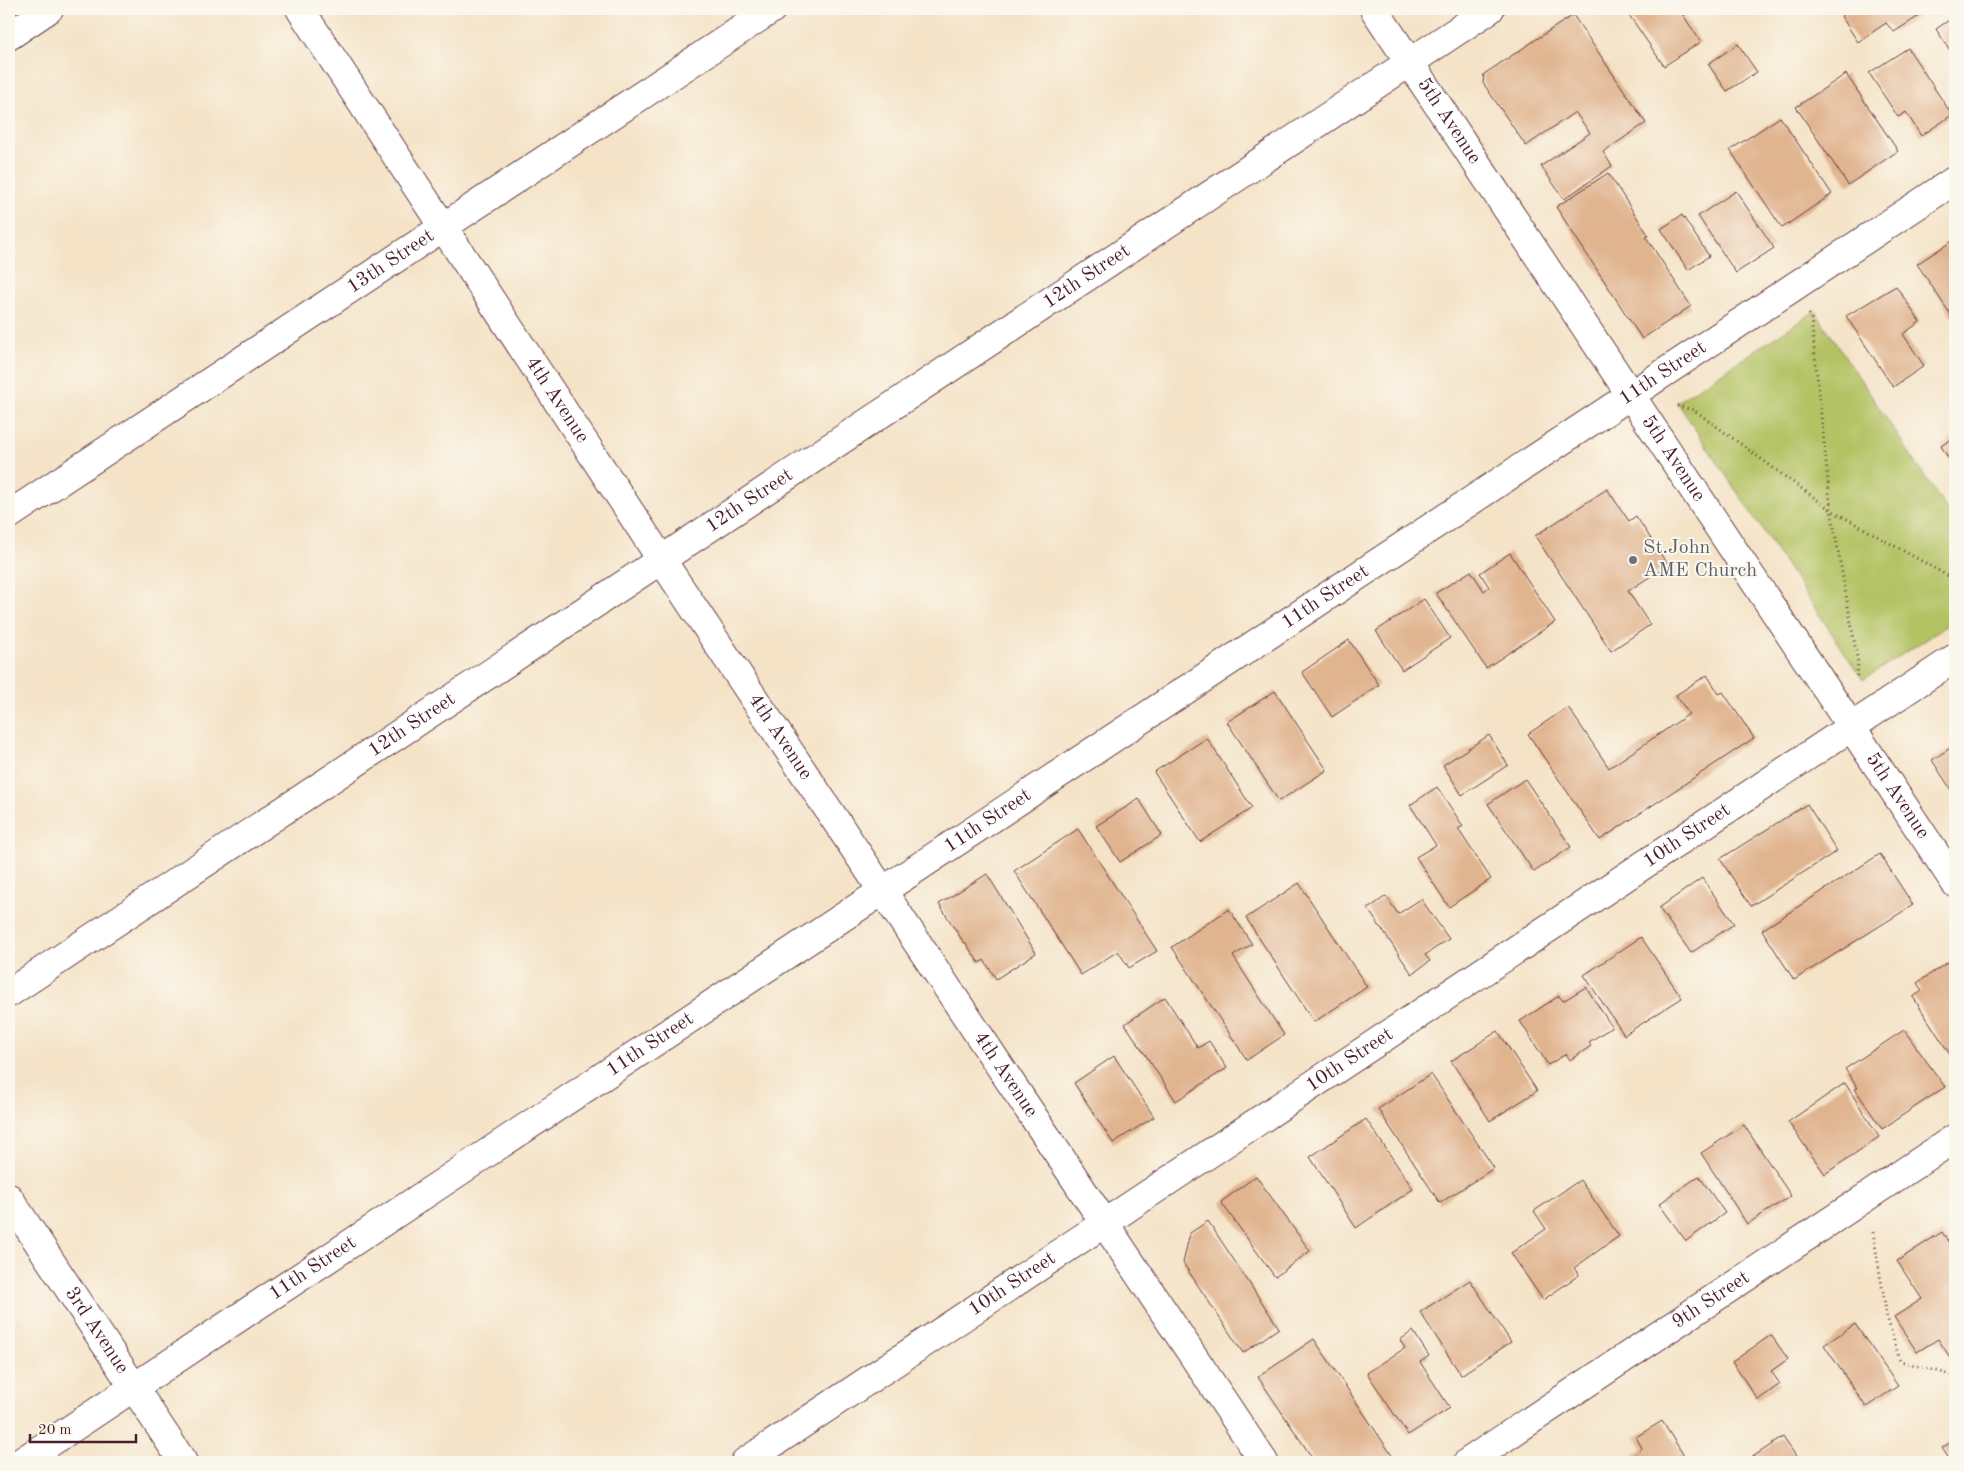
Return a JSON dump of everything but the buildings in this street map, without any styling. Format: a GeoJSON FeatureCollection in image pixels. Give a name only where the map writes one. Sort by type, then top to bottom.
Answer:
{"type":"FeatureCollection","features":[{"type":"Feature","properties":{"kind":"street"},"geometry":{"type":"LineString","coordinates":[[9,36],[49,9]]}},
{"type":"Feature","properties":{"kind":"street","name":"4th Avenue"},"geometry":{"type":"LineString","coordinates":[[300,9],[442,228],[1264,1462]]}},
{"type":"Feature","properties":{"kind":"street","name":"13th Street"},"geometry":{"type":"LineString","coordinates":[[9,514],[772,9]]}},
{"type":"Feature","properties":{"kind":"street","name":"5th Avenue"},"geometry":{"type":"LineString","coordinates":[[1374,9],[1955,883]]}},
{"type":"Feature","properties":{"kind":"street","name":"12th Street"},"geometry":{"type":"LineString","coordinates":[[9,993],[1490,9]]}},
{"type":"Feature","properties":{"kind":"street","name":"11th Street"},"geometry":{"type":"LineString","coordinates":[[21,1462],[1955,180]]}},
{"type":"Feature","properties":{"kind":"street","name":"10th Street"},"geometry":{"type":"LineString","coordinates":[[745,1462],[1955,658]]}},
{"type":"Feature","properties":{"kind":"street","name":"9th Street"},"geometry":{"type":"LineString","coordinates":[[1468,1462],[1955,1138]]}},
{"type":"Feature","properties":{"kind":"street","name":"3rd Avenue"},"geometry":{"type":"LineString","coordinates":[[9,1198],[183,1462]]}},
{"type":"Feature","properties":{"kind":"path"},"geometry":{"type":"LineString","coordinates":[[1792,289],[1812,318],[1832,510],[1858,663],[1852,727]]}},
{"type":"Feature","properties":{"kind":"path"},"geometry":{"type":"LineString","coordinates":[[1630,394],[1694,410],[1832,510],[1955,580]]}},
{"type":"Feature","properties":{"kind":"path"},"geometry":{"type":"LineString","coordinates":[[1868,1197],[1887,1317],[1900,1361],[1955,1376]]}},
{"type":"Feature","properties":{"kind":"green space"},"geometry":{"type":"Polygon","coordinates":[[[1815,311],[1955,522],[1955,620],[1863,680],[1677,402],[1815,311]]]}},
{"type":"Feature","properties":{"kind":"place","name":"St.John AME Church"},"geometry":{"type":"Point","coordinates":[1633,560]}}]}
